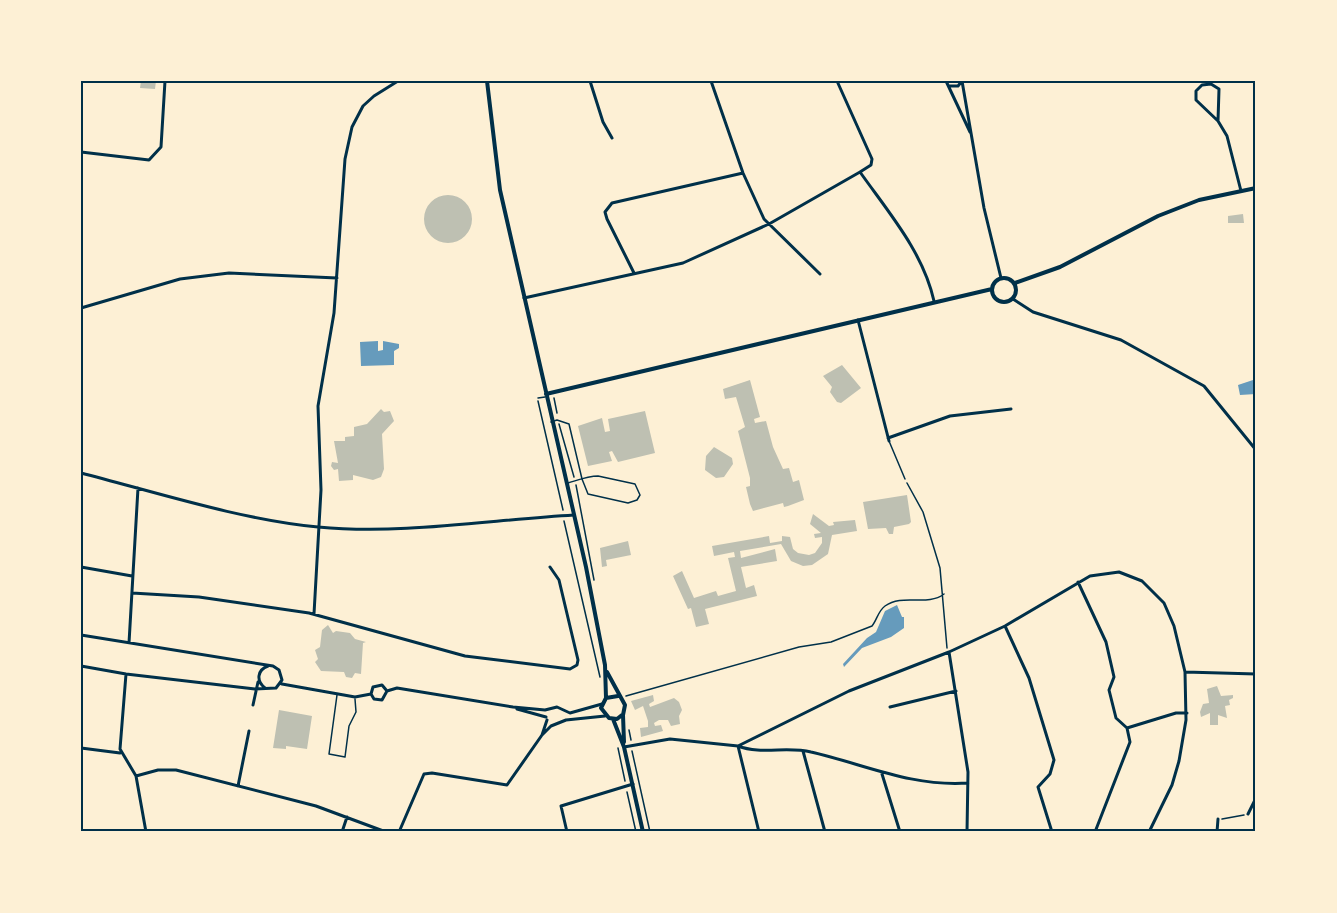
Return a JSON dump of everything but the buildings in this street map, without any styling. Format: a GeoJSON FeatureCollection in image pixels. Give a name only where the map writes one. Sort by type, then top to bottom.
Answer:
{"type":"FeatureCollection","features":[{"type":"Feature","properties":{"kind":"street"},"geometry":{"type":"LineString","coordinates":[[81,152],[142,161],[149,160],[155,155],[161,147],[165,81]]}},
{"type":"Feature","properties":{"kind":"street"},"geometry":{"type":"LineString","coordinates":[[314,614],[321,458],[318,406],[337,278],[345,162],[352,127],[363,106],[398,81]]}},
{"type":"Feature","properties":{"kind":"street"},"geometry":{"type":"LineString","coordinates":[[387,691],[397,688],[513,707],[550,709],[557,707],[563,711],[574,712],[602,704],[606,698],[605,665],[574,515],[498,184],[487,81]]}},
{"type":"Feature","properties":{"kind":"street"},"geometry":{"type":"LineString","coordinates":[[590,81],[603,123],[612,138]]}},
{"type":"Feature","properties":{"kind":"street"},"geometry":{"type":"LineString","coordinates":[[711,81],[744,173],[764,219],[820,274]]}},
{"type":"Feature","properties":{"kind":"street"},"geometry":{"type":"LineString","coordinates":[[524,298],[683,263],[769,224],[871,165],[872,159],[837,81]]}},
{"type":"Feature","properties":{"kind":"street"},"geometry":{"type":"LineString","coordinates":[[946,81],[971,134]]}},
{"type":"Feature","properties":{"kind":"street"},"geometry":{"type":"LineString","coordinates":[[949,86],[958,86],[962,81]]}},
{"type":"Feature","properties":{"kind":"street"},"geometry":{"type":"LineString","coordinates":[[962,81],[1001,278]]}},
{"type":"Feature","properties":{"kind":"street"},"geometry":{"type":"LineString","coordinates":[[1218,121],[1219,89],[1211,84],[1202,85],[1196,91],[1196,100],[1218,121],[1227,136],[1241,191]]}},
{"type":"Feature","properties":{"kind":"street"},"geometry":{"type":"LineString","coordinates":[[860,172],[918,255],[928,276],[934,301]]}},
{"type":"Feature","properties":{"kind":"street"},"geometry":{"type":"LineString","coordinates":[[634,274],[607,219],[605,212],[607,207],[612,203],[744,173]]}},
{"type":"Feature","properties":{"kind":"street"},"geometry":{"type":"LineString","coordinates":[[1015,283],[1060,267],[1158,216],[1199,200],[1256,188]]}},
{"type":"Feature","properties":{"kind":"street"},"geometry":{"type":"LineString","coordinates":[[81,308],[180,279],[230,273],[337,278]]}},
{"type":"Feature","properties":{"kind":"street"},"geometry":{"type":"LineString","coordinates":[[1015,283],[1001,278],[994,282],[992,294],[1001,302],[1013,299],[1034,312],[1121,340],[1204,386],[1256,450]]}},
{"type":"Feature","properties":{"kind":"street"},"geometry":{"type":"LineString","coordinates":[[1013,299],[1016,294],[1015,283]]}},
{"type":"Feature","properties":{"kind":"street"},"geometry":{"type":"LineString","coordinates":[[546,396],[553,392],[992,289]]}},
{"type":"Feature","properties":{"kind":"street"},"geometry":{"type":"LineString","coordinates":[[858,320],[888,439],[950,416],[1011,410]]}},
{"type":"Feature","properties":{"kind":"street"},"geometry":{"type":"LineString","coordinates":[[81,473],[269,520],[319,527],[384,529],[574,515]]}},
{"type":"Feature","properties":{"kind":"street"},"geometry":{"type":"LineString","coordinates":[[129,643],[138,488]]}},
{"type":"Feature","properties":{"kind":"street"},"geometry":{"type":"LineString","coordinates":[[81,567],[132,576]]}},
{"type":"Feature","properties":{"kind":"street"},"geometry":{"type":"LineString","coordinates":[[132,593],[199,597],[314,614],[465,656],[570,669],[577,665],[578,660],[559,580],[550,567]]}},
{"type":"Feature","properties":{"kind":"street"},"geometry":{"type":"LineString","coordinates":[[738,746],[849,691],[949,652],[1005,626],[1078,582],[1106,572],[1119,572],[1131,575],[1149,586],[1164,603],[1174,627],[1185,672],[1186,713],[1179,761],[1172,785],[1149,832]]}},
{"type":"Feature","properties":{"kind":"street"},"geometry":{"type":"LineString","coordinates":[[1078,582],[1106,642],[1114,677],[1109,690],[1116,718],[1126,728],[1130,742],[1095,832]]}},
{"type":"Feature","properties":{"kind":"street"},"geometry":{"type":"LineString","coordinates":[[1005,626],[1029,678],[1054,760],[1050,774],[1038,787],[1052,832]]}},
{"type":"Feature","properties":{"kind":"street"},"geometry":{"type":"LineString","coordinates":[[81,635],[273,666],[281,673],[281,684]]}},
{"type":"Feature","properties":{"kind":"street"},"geometry":{"type":"LineString","coordinates":[[949,652],[968,783],[967,832]]}},
{"type":"Feature","properties":{"kind":"street"},"geometry":{"type":"LineString","coordinates":[[605,665],[625,705],[624,747]]}},
{"type":"Feature","properties":{"kind":"street"},"geometry":{"type":"LineString","coordinates":[[81,666],[126,674],[255,689],[269,690],[281,684],[356,697],[371,694],[380,700],[384,698],[387,691]]}},
{"type":"Feature","properties":{"kind":"street"},"geometry":{"type":"LineString","coordinates":[[253,705],[255,689],[262,669],[273,666]]}},
{"type":"Feature","properties":{"kind":"street"},"geometry":{"type":"LineString","coordinates":[[1185,672],[1256,674]]}},
{"type":"Feature","properties":{"kind":"street"},"geometry":{"type":"LineString","coordinates":[[120,753],[126,674]]}},
{"type":"Feature","properties":{"kind":"street"},"geometry":{"type":"LineString","coordinates":[[259,680],[262,687],[269,690]]}},
{"type":"Feature","properties":{"kind":"street"},"geometry":{"type":"LineString","coordinates":[[371,694],[372,689],[377,685],[382,685],[387,691]]}},
{"type":"Feature","properties":{"kind":"street"},"geometry":{"type":"LineString","coordinates":[[890,707],[956,691]]}},
{"type":"Feature","properties":{"kind":"street"},"geometry":{"type":"LineString","coordinates":[[606,698],[619,696]]}},
{"type":"Feature","properties":{"kind":"street"},"geometry":{"type":"LineString","coordinates":[[602,704],[605,716]]}},
{"type":"Feature","properties":{"kind":"street"},"geometry":{"type":"LineString","coordinates":[[513,707],[547,718],[554,725]]}},
{"type":"Feature","properties":{"kind":"street"},"geometry":{"type":"LineString","coordinates":[[542,735],[550,709]]}},
{"type":"Feature","properties":{"kind":"street"},"geometry":{"type":"LineString","coordinates":[[563,711],[563,721]]}},
{"type":"Feature","properties":{"kind":"street"},"geometry":{"type":"LineString","coordinates":[[1126,728],[1166,716],[1186,713]]}},
{"type":"Feature","properties":{"kind":"street"},"geometry":{"type":"LineString","coordinates":[[399,832],[424,774],[432,773],[507,785],[542,735],[554,725],[591,716],[605,716],[613,719],[623,715]]}},
{"type":"Feature","properties":{"kind":"street"},"geometry":{"type":"LineString","coordinates":[[613,719],[624,747],[643,832]]}},
{"type":"Feature","properties":{"kind":"street"},"geometry":{"type":"LineString","coordinates":[[238,786],[244,744],[249,731]]}},
{"type":"Feature","properties":{"kind":"street"},"geometry":{"type":"LineString","coordinates":[[624,747],[670,739],[738,746],[748,750],[803,751],[911,780],[968,783]]}},
{"type":"Feature","properties":{"kind":"street"},"geometry":{"type":"LineString","coordinates":[[738,746],[759,832]]}},
{"type":"Feature","properties":{"kind":"street"},"geometry":{"type":"LineString","coordinates":[[81,748],[120,753],[127,758],[136,776],[146,832]]}},
{"type":"Feature","properties":{"kind":"street"},"geometry":{"type":"LineString","coordinates":[[803,751],[825,832]]}},
{"type":"Feature","properties":{"kind":"street"},"geometry":{"type":"LineString","coordinates":[[136,776],[158,770],[176,770],[316,806],[386,832]]}},
{"type":"Feature","properties":{"kind":"street"},"geometry":{"type":"LineString","coordinates":[[882,774],[900,832]]}},
{"type":"Feature","properties":{"kind":"street"},"geometry":{"type":"LineString","coordinates":[[567,832],[561,806],[633,784]]}},
{"type":"Feature","properties":{"kind":"street"},"geometry":{"type":"LineString","coordinates":[[1248,813],[1256,798]]}},
{"type":"Feature","properties":{"kind":"street"},"geometry":{"type":"LineString","coordinates":[[342,832],[347,817]]}},
{"type":"Feature","properties":{"kind":"street"},"geometry":{"type":"LineString","coordinates":[[1217,832],[1218,819]]}},
{"type":"Feature","properties":{"kind":"lane"},"geometry":{"type":"LineString","coordinates":[[538,398],[546,396]]}},
{"type":"Feature","properties":{"kind":"lane"},"geometry":{"type":"LineString","coordinates":[[551,422],[558,420],[569,424],[582,479],[588,494],[628,503],[637,500],[640,495],[638,486],[632,483],[598,476],[582,479],[567,483]]}},
{"type":"Feature","properties":{"kind":"lane"},"geometry":{"type":"LineString","coordinates":[[888,439],[905,479]]}},
{"type":"Feature","properties":{"kind":"lane"},"geometry":{"type":"LineString","coordinates":[[337,694],[329,754],[345,757],[349,726],[356,712],[356,697]]}},
{"type":"Feature","properties":{"kind":"path"},"geometry":{"type":"LineString","coordinates":[[553,392],[556,408]]}},
{"type":"Feature","properties":{"kind":"path"},"geometry":{"type":"LineString","coordinates":[[538,398],[602,685]]}},
{"type":"Feature","properties":{"kind":"path"},"geometry":{"type":"LineString","coordinates":[[905,479],[922,512],[935,549],[944,594],[946,646],[949,652]]}},
{"type":"Feature","properties":{"kind":"path"},"geometry":{"type":"LineString","coordinates":[[626,696],[799,647],[831,642],[872,626],[880,611],[892,603],[936,600],[944,594]]}},
{"type":"Feature","properties":{"kind":"path"},"geometry":{"type":"LineString","coordinates":[[616,740],[636,832]]}},
{"type":"Feature","properties":{"kind":"path"},"geometry":{"type":"LineString","coordinates":[[637,772],[650,832]]}},
{"type":"Feature","properties":{"kind":"path"},"geometry":{"type":"LineString","coordinates":[[1218,819],[1248,813]]}},
{"type":"Feature","properties":{"kind":"water"},"geometry":{"type":"Polygon","coordinates":[[[378,341],[378,351],[383,350],[383,341],[399,344],[399,348],[394,351],[394,365],[361,366],[360,342],[378,341]]]}},
{"type":"Feature","properties":{"kind":"water"},"geometry":{"type":"Polygon","coordinates":[[[1256,379],[1256,394],[1240,395],[1238,385],[1256,379]]]}},
{"type":"Feature","properties":{"kind":"water"},"geometry":{"type":"Polygon","coordinates":[[[897,605],[904,617],[904,628],[891,637],[862,648],[844,667],[843,664],[867,638],[876,632],[885,611],[897,605]]]}}]}
